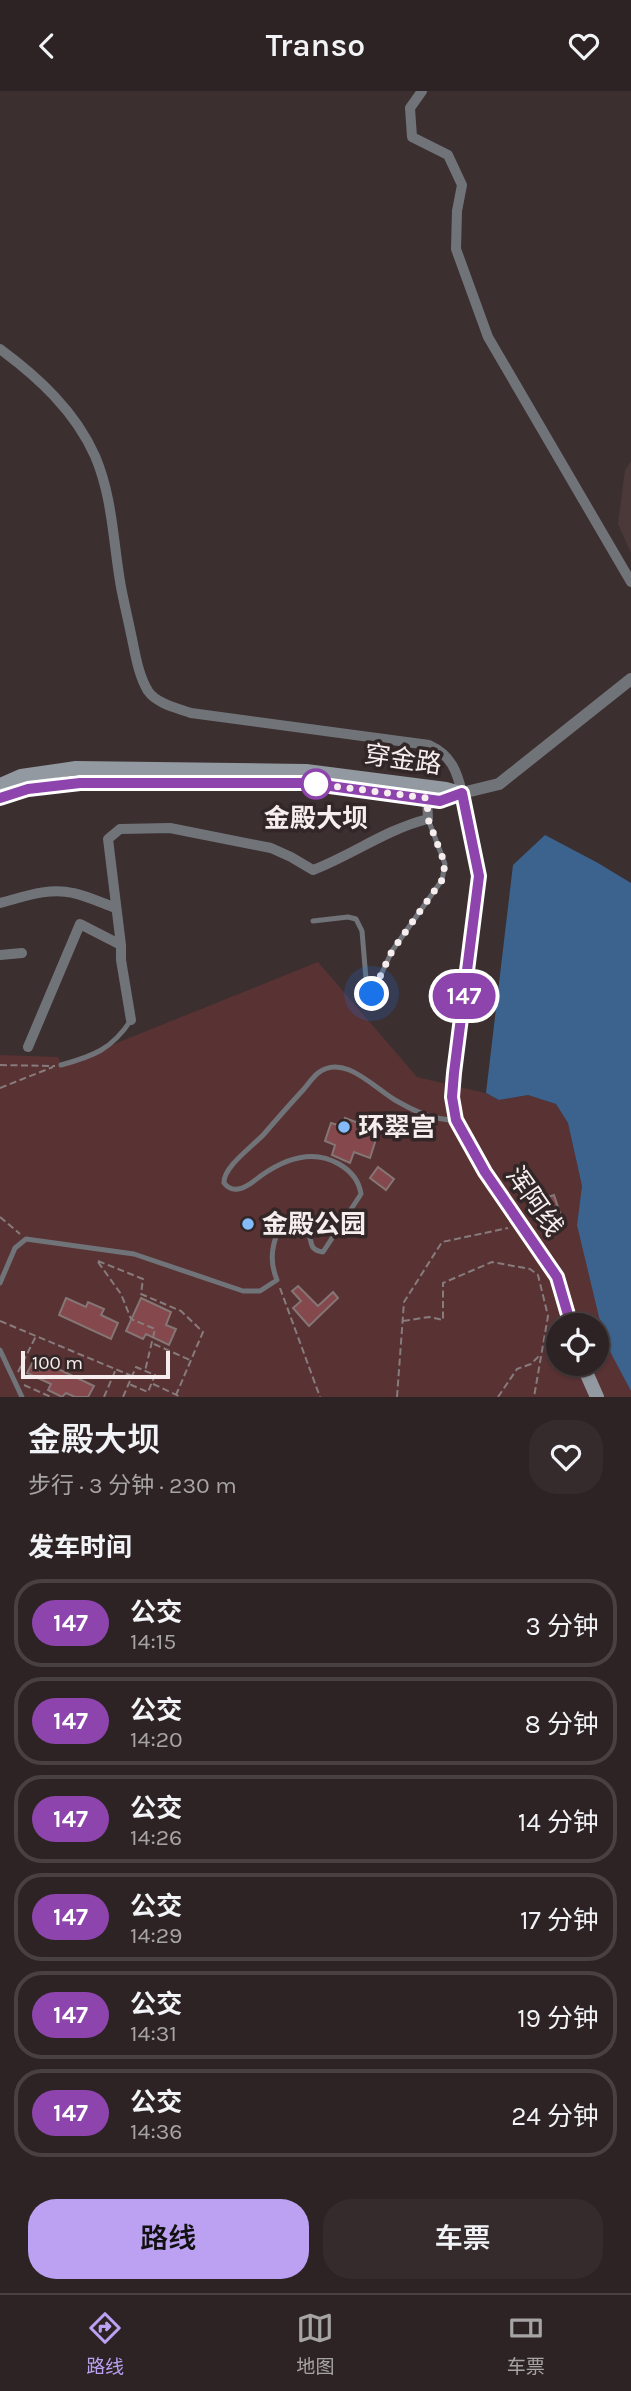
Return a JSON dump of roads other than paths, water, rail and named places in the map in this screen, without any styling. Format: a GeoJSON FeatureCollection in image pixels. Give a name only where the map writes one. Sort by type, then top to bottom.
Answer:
{"type":"FeatureCollection","features":[{"type":"Feature","properties":{"kind":"main road","name":"穿金路"},"geometry":{"type":"LineString","coordinates":[[0,785],[21,776],[76,768],[306,771],[462,793]]}},
{"type":"Feature","properties":{"kind":"main road","name":"穿金路"},"geometry":{"type":"LineString","coordinates":[[0,798],[28,789],[80,783],[294,783],[440,801],[462,793]]}},
{"type":"Feature","properties":{"kind":"main road"},"geometry":{"type":"LineString","coordinates":[[455,1114],[454,1073],[479,876],[462,793]]}},
{"type":"Feature","properties":{"kind":"main road","name":"浑阿线"},"geometry":{"type":"LineString","coordinates":[[455,1114],[485,1172],[557,1277],[568,1313]]}},
{"type":"Feature","properties":{"kind":"main road"},"geometry":{"type":"LineString","coordinates":[[588,1376],[597,1397]]}},
{"type":"Feature","properties":{"kind":"street"},"geometry":{"type":"LineString","coordinates":[[422,91],[410,108],[412,137],[448,155],[462,185],[457,211],[456,249],[488,337],[631,582]]}},
{"type":"Feature","properties":{"kind":"street"},"geometry":{"type":"LineString","coordinates":[[0,349],[40,380],[65,408],[77,423],[95,457],[111,511],[121,587],[136,655],[148,691],[170,706],[191,713],[429,745],[440,750],[453,763],[462,793],[499,784],[631,676],[631,669]]}},
{"type":"Feature","properties":{"kind":"street"},"geometry":{"type":"LineString","coordinates":[[131,1020],[121,960],[108,839],[120,829],[170,828],[271,848],[313,870],[338,861],[406,824],[428,819],[427,798]]}},
{"type":"Feature","properties":{"kind":"street"},"geometry":{"type":"LineString","coordinates":[[0,903],[58,891],[74,893],[116,908]]}},
{"type":"Feature","properties":{"kind":"street"},"geometry":{"type":"LineString","coordinates":[[28,1047],[79,924],[121,945]]}},
{"type":"Feature","properties":{"kind":"street"},"geometry":{"type":"LineString","coordinates":[[0,955],[22,953]]}},
{"type":"Feature","properties":{"kind":"lane"},"geometry":{"type":"LineString","coordinates":[[313,921],[348,917],[356,919],[362,931],[367,991],[372,994],[392,951],[442,880],[445,864],[428,819]]}},
{"type":"Feature","properties":{"kind":"lane"},"geometry":{"type":"LineString","coordinates":[[61,1065],[94,1056],[120,1037],[131,1020]]}},
{"type":"Feature","properties":{"kind":"lane"},"geometry":{"type":"LineString","coordinates":[[0,1283],[15,1248],[26,1239],[134,1254],[243,1291],[260,1291],[277,1280],[272,1269],[271,1255],[278,1231],[291,1224],[300,1226],[308,1231],[310,1245],[323,1252],[359,1200],[358,1181],[336,1162],[315,1156],[292,1160],[275,1167],[242,1188],[227,1187],[224,1178],[228,1169],[251,1148],[318,1072],[339,1068],[350,1071],[392,1099],[439,1120],[455,1114]]}},
{"type":"Feature","properties":{"kind":"lane"},"geometry":{"type":"LineString","coordinates":[[0,1350],[22,1397]]}},
{"type":"Feature","properties":{"kind":"water"},"geometry":{"type":"Polygon","coordinates":[[[545,835],[631,883],[631,1391],[609,1350],[609,1313],[598,1313],[577,1225],[582,1186],[568,1123],[556,1104],[528,1095],[499,1100],[486,1093],[513,865],[545,835]]]}},
{"type":"Feature","properties":{"kind":"place","name":"金殿大坝"},"geometry":{"type":"Point","coordinates":[316,784]}},
{"type":"Feature","properties":{"kind":"place","name":"环翠宫"},"geometry":{"type":"Point","coordinates":[344,1127]}},
{"type":"Feature","properties":{"kind":"place","name":"金殿公园"},"geometry":{"type":"Point","coordinates":[248,1224]}}]}
